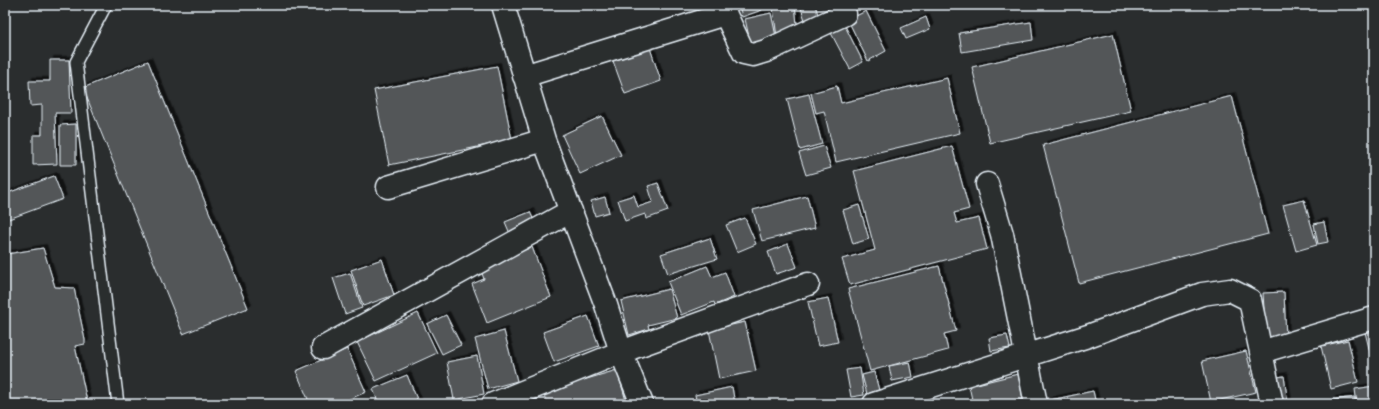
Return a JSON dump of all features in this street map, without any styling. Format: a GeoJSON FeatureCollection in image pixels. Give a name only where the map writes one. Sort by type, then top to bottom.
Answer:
{"type":"FeatureCollection","features":[{"type":"Feature","properties":{"kind":"street"},"geometry":{"type":"LineString","coordinates":[[503,5],[544,140],[606,305],[620,352],[642,404]]}},
{"type":"Feature","properties":{"kind":"street"},"geometry":{"type":"LineString","coordinates":[[524,76],[715,17],[723,7],[744,53],[753,55],[766,51],[845,14]]}},
{"type":"Feature","properties":{"kind":"street"},"geometry":{"type":"LineString","coordinates":[[388,187],[544,140]]}},
{"type":"Feature","properties":{"kind":"street"},"geometry":{"type":"LineString","coordinates":[[987,184],[1002,234],[1036,404]]}},
{"type":"Feature","properties":{"kind":"street"},"geometry":{"type":"LineString","coordinates":[[323,348],[571,211]]}},
{"type":"Feature","properties":{"kind":"street"},"geometry":{"type":"LineString","coordinates":[[493,404],[620,352],[808,284]]}},
{"type":"Feature","properties":{"kind":"street"},"geometry":{"type":"LineString","coordinates":[[874,404],[1088,336],[1202,294],[1230,290],[1250,300],[1272,404]]}},
{"type":"Feature","properties":{"kind":"street"},"geometry":{"type":"LineString","coordinates":[[1261,352],[1374,318]]}},
{"type":"Feature","properties":{"kind":"lane"},"geometry":{"type":"LineString","coordinates":[[106,5],[76,62],[118,404]]}},
{"type":"Feature","properties":{"kind":"building"},"geometry":{"type":"Polygon","coordinates":[[[739,5],[761,5],[762,10],[742,17],[739,5]]]}},
{"type":"Feature","properties":{"kind":"building"},"geometry":{"type":"Polygon","coordinates":[[[795,5],[798,34],[777,37],[773,8],[795,5]]]}},
{"type":"Feature","properties":{"kind":"building"},"geometry":{"type":"Polygon","coordinates":[[[800,5],[815,5],[819,18],[806,23],[800,5]]]}},
{"type":"Feature","properties":{"kind":"building"},"geometry":{"type":"Polygon","coordinates":[[[866,11],[886,51],[868,61],[848,20],[866,11]]]}},
{"type":"Feature","properties":{"kind":"building"},"geometry":{"type":"Polygon","coordinates":[[[771,13],[777,41],[751,46],[745,19],[771,13]]]}},
{"type":"Feature","properties":{"kind":"building"},"geometry":{"type":"Polygon","coordinates":[[[926,17],[930,29],[906,39],[901,28],[926,17]]]}},
{"type":"Feature","properties":{"kind":"building"},"geometry":{"type":"Polygon","coordinates":[[[1031,22],[1033,40],[962,52],[959,33],[1031,22]]]}},
{"type":"Feature","properties":{"kind":"building"},"geometry":{"type":"Polygon","coordinates":[[[845,26],[863,62],[850,69],[831,33],[845,26]]]}},
{"type":"Feature","properties":{"kind":"building"},"geometry":{"type":"Polygon","coordinates":[[[1113,34],[1131,111],[990,143],[972,67],[1113,34]]]}},
{"type":"Feature","properties":{"kind":"building"},"geometry":{"type":"Polygon","coordinates":[[[650,48],[661,81],[625,94],[613,61],[650,48]]]}},
{"type":"Feature","properties":{"kind":"building"},"geometry":{"type":"Polygon","coordinates":[[[50,60],[69,60],[71,113],[55,113],[57,164],[33,165],[33,135],[42,135],[42,105],[30,106],[29,81],[50,81],[50,60]]]}},
{"type":"Feature","properties":{"kind":"building"},"geometry":{"type":"Polygon","coordinates":[[[148,61],[248,308],[183,334],[83,88],[148,61]]]}},
{"type":"Feature","properties":{"kind":"building"},"geometry":{"type":"Polygon","coordinates":[[[497,66],[512,140],[389,165],[374,90],[497,66]]]}},
{"type":"Feature","properties":{"kind":"building"},"geometry":{"type":"Polygon","coordinates":[[[947,78],[960,133],[836,162],[824,111],[816,113],[811,93],[837,86],[841,103],[947,78]]]}},
{"type":"Feature","properties":{"kind":"building"},"geometry":{"type":"Polygon","coordinates":[[[809,94],[822,144],[800,150],[787,99],[809,94]]]}},
{"type":"Feature","properties":{"kind":"building"},"geometry":{"type":"Polygon","coordinates":[[[1232,96],[1268,234],[1079,283],[1043,145],[1232,96]]]}},
{"type":"Feature","properties":{"kind":"building"},"geometry":{"type":"Polygon","coordinates":[[[602,116],[621,155],[580,174],[562,135],[602,116]]]}},
{"type":"Feature","properties":{"kind":"building"},"geometry":{"type":"Polygon","coordinates":[[[76,124],[76,165],[60,165],[60,125],[76,124]]]}},
{"type":"Feature","properties":{"kind":"building"},"geometry":{"type":"Polygon","coordinates":[[[824,146],[831,168],[806,175],[799,153],[824,146]]]}},
{"type":"Feature","properties":{"kind":"building"},"geometry":{"type":"Polygon","coordinates":[[[952,146],[969,209],[954,213],[957,223],[979,218],[987,249],[850,285],[842,259],[875,250],[854,171],[952,146]]]}},
{"type":"Feature","properties":{"kind":"building"},"geometry":{"type":"Polygon","coordinates":[[[54,176],[63,199],[6,220],[5,194],[54,176]]]}},
{"type":"Feature","properties":{"kind":"building"},"geometry":{"type":"Polygon","coordinates":[[[658,183],[668,211],[646,219],[645,214],[625,221],[618,200],[634,195],[638,207],[653,202],[648,186],[658,183]]]}},
{"type":"Feature","properties":{"kind":"building"},"geometry":{"type":"Polygon","coordinates":[[[807,196],[815,228],[762,241],[753,210],[807,196]]]}},
{"type":"Feature","properties":{"kind":"building"},"geometry":{"type":"Polygon","coordinates":[[[605,197],[609,212],[595,216],[591,201],[605,197]]]}},
{"type":"Feature","properties":{"kind":"building"},"geometry":{"type":"Polygon","coordinates":[[[1304,200],[1317,245],[1296,251],[1283,205],[1304,200]]]}},
{"type":"Feature","properties":{"kind":"building"},"geometry":{"type":"Polygon","coordinates":[[[859,205],[869,239],[853,244],[843,210],[859,205]]]}},
{"type":"Feature","properties":{"kind":"building"},"geometry":{"type":"Polygon","coordinates":[[[530,212],[536,225],[511,236],[505,222],[530,212]]]}},
{"type":"Feature","properties":{"kind":"building"},"geometry":{"type":"Polygon","coordinates":[[[745,218],[756,244],[737,252],[726,225],[745,218]]]}},
{"type":"Feature","properties":{"kind":"building"},"geometry":{"type":"Polygon","coordinates":[[[1324,222],[1328,242],[1318,244],[1314,224],[1324,222]]]}},
{"type":"Feature","properties":{"kind":"building"},"geometry":{"type":"Polygon","coordinates":[[[710,238],[717,259],[668,274],[661,254],[710,238]]]}},
{"type":"Feature","properties":{"kind":"building"},"geometry":{"type":"Polygon","coordinates":[[[5,244],[7,254],[43,248],[55,287],[74,288],[85,340],[85,344],[75,346],[87,401],[75,404],[5,404],[5,244]]]}},
{"type":"Feature","properties":{"kind":"building"},"geometry":{"type":"Polygon","coordinates":[[[788,244],[797,267],[776,274],[768,252],[788,244]]]}},
{"type":"Feature","properties":{"kind":"building"},"geometry":{"type":"Polygon","coordinates":[[[532,247],[551,297],[487,323],[472,284],[484,279],[480,268],[532,247]]]}},
{"type":"Feature","properties":{"kind":"building"},"geometry":{"type":"Polygon","coordinates":[[[382,259],[394,295],[363,306],[351,270],[382,259]]]}},
{"type":"Feature","properties":{"kind":"building"},"geometry":{"type":"Polygon","coordinates":[[[707,266],[712,277],[725,272],[734,297],[715,305],[714,302],[681,315],[668,282],[707,266]]]}},
{"type":"Feature","properties":{"kind":"building"},"geometry":{"type":"Polygon","coordinates":[[[939,266],[956,331],[944,334],[948,350],[870,371],[848,289],[939,266]]]}},
{"type":"Feature","properties":{"kind":"building"},"geometry":{"type":"Polygon","coordinates":[[[350,273],[362,308],[345,314],[333,278],[350,273]]]}},
{"type":"Feature","properties":{"kind":"building"},"geometry":{"type":"Polygon","coordinates":[[[669,289],[677,318],[648,325],[649,329],[629,335],[621,301],[669,289]]]}},
{"type":"Feature","properties":{"kind":"building"},"geometry":{"type":"Polygon","coordinates":[[[1284,292],[1286,339],[1266,340],[1263,293],[1284,292]]]}},
{"type":"Feature","properties":{"kind":"building"},"geometry":{"type":"Polygon","coordinates":[[[828,298],[838,342],[818,346],[808,302],[828,298]]]}},
{"type":"Feature","properties":{"kind":"building"},"geometry":{"type":"Polygon","coordinates":[[[418,313],[437,353],[376,381],[357,342],[418,313]]]}},
{"type":"Feature","properties":{"kind":"building"},"geometry":{"type":"Polygon","coordinates":[[[446,315],[461,345],[442,354],[427,324],[446,315]]]}},
{"type":"Feature","properties":{"kind":"building"},"geometry":{"type":"Polygon","coordinates":[[[588,316],[599,346],[554,362],[543,332],[588,316]]]}},
{"type":"Feature","properties":{"kind":"building"},"geometry":{"type":"Polygon","coordinates":[[[745,322],[756,371],[719,379],[709,330],[745,322]]]}},
{"type":"Feature","properties":{"kind":"building"},"geometry":{"type":"Polygon","coordinates":[[[1374,330],[1374,369],[1365,332],[1374,330]]]}},
{"type":"Feature","properties":{"kind":"building"},"geometry":{"type":"Polygon","coordinates":[[[504,331],[517,381],[488,389],[475,339],[504,331]]]}},
{"type":"Feature","properties":{"kind":"building"},"geometry":{"type":"Polygon","coordinates":[[[1007,335],[1010,348],[991,351],[989,338],[1007,335]]]}},
{"type":"Feature","properties":{"kind":"building"},"geometry":{"type":"Polygon","coordinates":[[[1348,340],[1358,382],[1331,389],[1321,346],[1348,340]]]}},
{"type":"Feature","properties":{"kind":"building"},"geometry":{"type":"Polygon","coordinates":[[[347,349],[366,392],[338,404],[310,404],[296,371],[347,349]]]}},
{"type":"Feature","properties":{"kind":"building"},"geometry":{"type":"Polygon","coordinates":[[[1246,351],[1256,392],[1211,402],[1202,361],[1246,351]]]}},
{"type":"Feature","properties":{"kind":"building"},"geometry":{"type":"Polygon","coordinates":[[[477,356],[484,394],[454,400],[447,362],[477,356]]]}},
{"type":"Feature","properties":{"kind":"building"},"geometry":{"type":"Polygon","coordinates":[[[910,362],[913,377],[892,381],[889,366],[910,362]]]}},
{"type":"Feature","properties":{"kind":"building"},"geometry":{"type":"Polygon","coordinates":[[[860,368],[864,395],[851,397],[846,370],[860,368]]]}},
{"type":"Feature","properties":{"kind":"building"},"geometry":{"type":"Polygon","coordinates":[[[617,370],[627,404],[547,404],[543,392],[617,370]]]}},
{"type":"Feature","properties":{"kind":"building"},"geometry":{"type":"Polygon","coordinates":[[[874,372],[879,390],[867,394],[862,375],[874,372]]]}},
{"type":"Feature","properties":{"kind":"building"},"geometry":{"type":"Polygon","coordinates":[[[1018,374],[1023,399],[1003,404],[973,404],[969,386],[1018,374]]]}},
{"type":"Feature","properties":{"kind":"building"},"geometry":{"type":"Polygon","coordinates":[[[407,375],[419,404],[379,404],[373,389],[407,375]]]}},
{"type":"Feature","properties":{"kind":"building"},"geometry":{"type":"Polygon","coordinates":[[[1284,376],[1288,404],[1274,404],[1271,378],[1284,376]]]}},
{"type":"Feature","properties":{"kind":"building"},"geometry":{"type":"Polygon","coordinates":[[[1374,386],[1374,404],[1357,404],[1355,389],[1374,386]]]}},
{"type":"Feature","properties":{"kind":"building"},"geometry":{"type":"Polygon","coordinates":[[[732,387],[735,404],[697,404],[695,395],[732,387]]]}},
{"type":"Feature","properties":{"kind":"building"},"geometry":{"type":"Polygon","coordinates":[[[1093,391],[1096,404],[1047,404],[1046,401],[1093,391]]]}},
{"type":"Feature","properties":{"kind":"building"},"geometry":{"type":"Polygon","coordinates":[[[1355,397],[1355,404],[1332,404],[1332,400],[1355,397]]]}}]}
